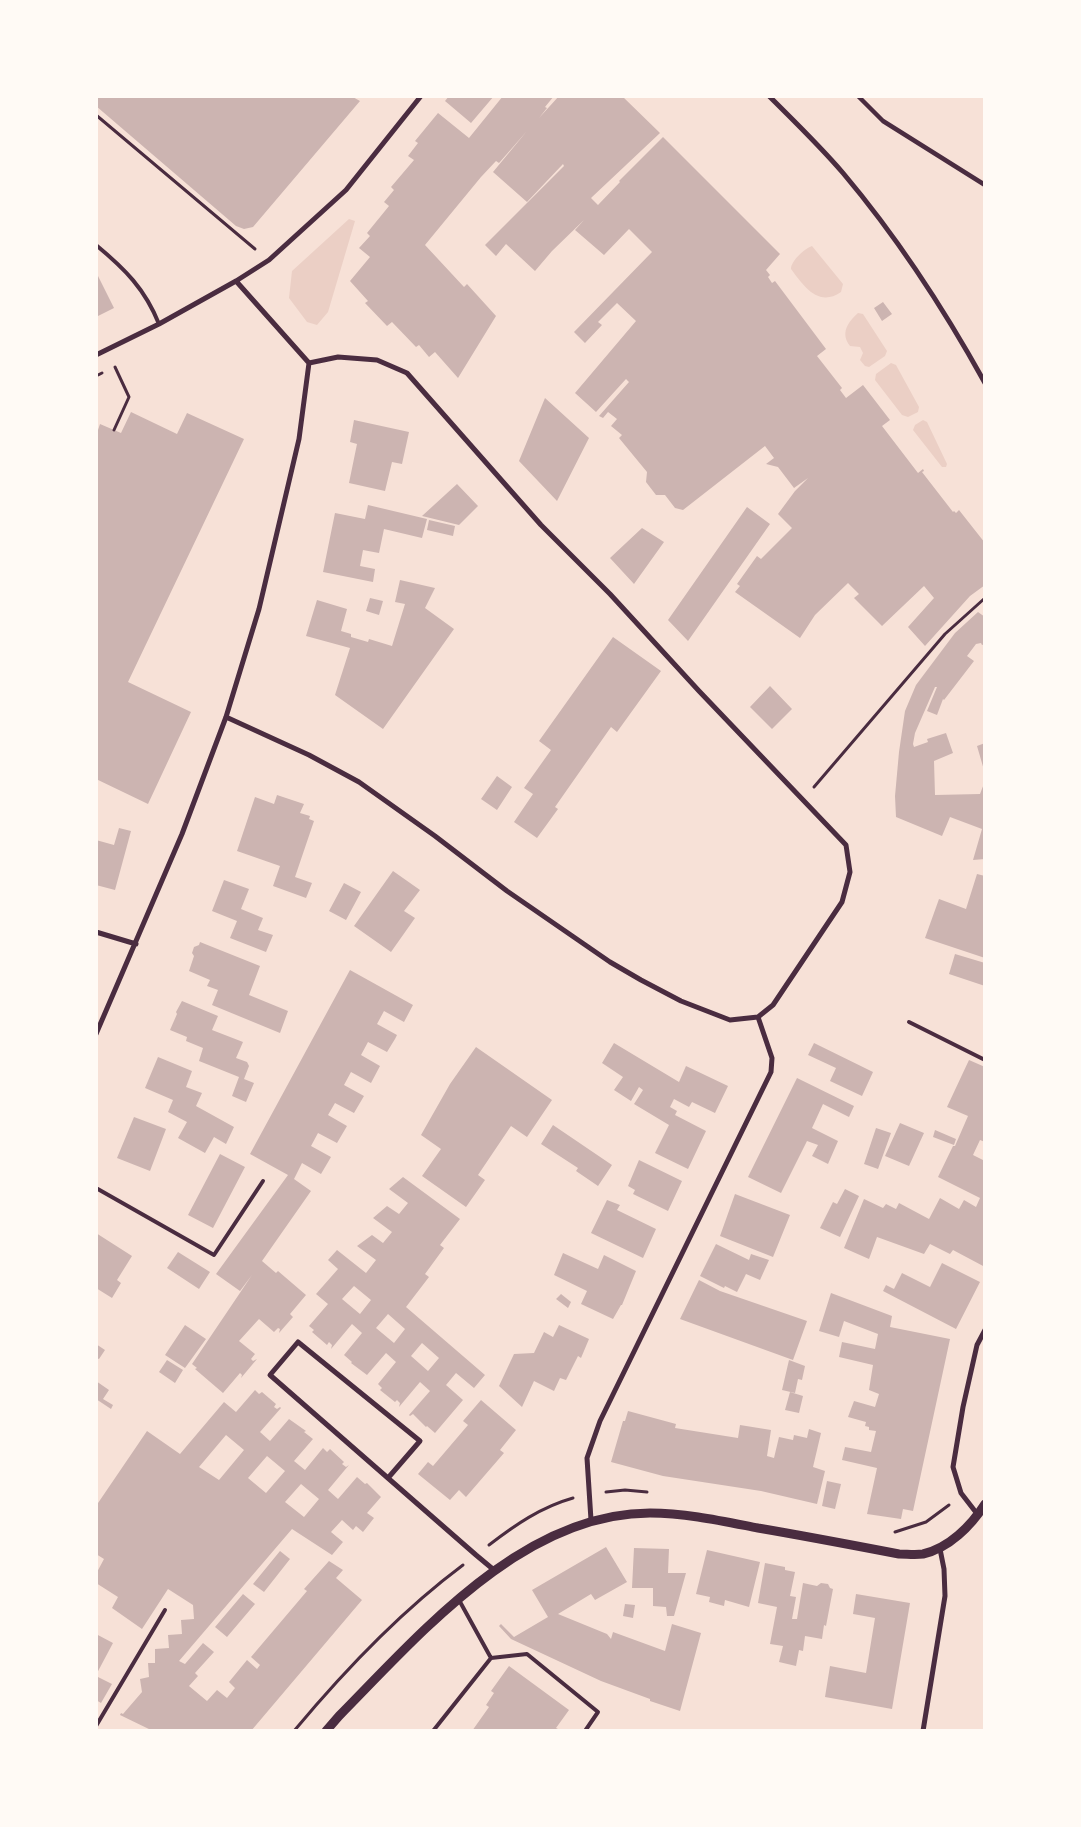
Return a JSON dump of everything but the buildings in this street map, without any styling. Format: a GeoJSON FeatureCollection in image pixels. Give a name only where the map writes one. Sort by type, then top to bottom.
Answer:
{"type":"FeatureCollection","features":[{"type":"Feature","properties":{"kind":"street"},"geometry":{"type":"LineString","coordinates":[[96,354],[159,324],[236,281],[269,260],[346,190],[421,96]]}},
{"type":"Feature","properties":{"kind":"street"},"geometry":{"type":"LineString","coordinates":[[769,96],[843,172],[875,214],[932,295],[985,383]]}},
{"type":"Feature","properties":{"kind":"street"},"geometry":{"type":"LineString","coordinates":[[858,96],[883,121],[985,185]]}},
{"type":"Feature","properties":{"kind":"street"},"geometry":{"type":"LineString","coordinates":[[96,1034],[182,834],[226,716],[264,590],[299,439],[309,363],[236,281]]}},
{"type":"Feature","properties":{"kind":"street"},"geometry":{"type":"LineString","coordinates":[[226,716],[309,755],[359,782],[435,836],[506,891],[610,962],[681,1001],[730,1020],[758,1017],[773,1005],[842,902],[850,872],[846,845],[699,691],[610,594],[540,525],[407,373],[377,360],[338,357],[309,363]]}},
{"type":"Feature","properties":{"kind":"street"},"geometry":{"type":"LineString","coordinates":[[96,932],[136,944]]}},
{"type":"Feature","properties":{"kind":"street"},"geometry":{"type":"LineString","coordinates":[[591,1520],[587,1458],[600,1420],[771,1072],[772,1058],[758,1017]]}},
{"type":"Feature","properties":{"kind":"street"},"geometry":{"type":"LineString","coordinates":[[978,1515],[961,1493],[953,1467],[963,1407],[977,1344],[985,1330]]}},
{"type":"Feature","properties":{"kind":"street"},"geometry":{"type":"LineString","coordinates":[[388,1478],[420,1442],[298,1342],[270,1375],[476,1555],[494,1570]]}},
{"type":"Feature","properties":{"kind":"street"},"geometry":{"type":"LineString","coordinates":[[326,1731],[428,1625],[494,1570],[554,1534],[591,1520],[649,1513],[698,1517],[899,1554],[921,1554],[940,1549],[958,1535],[978,1515],[985,1504]]}},
{"type":"Feature","properties":{"kind":"street"},"geometry":{"type":"LineString","coordinates":[[923,1731],[945,1596],[944,1569],[940,1549]]}},
{"type":"Feature","properties":{"kind":"lane"},"geometry":{"type":"LineString","coordinates":[[96,245],[137,283],[153,309],[159,324]]}},
{"type":"Feature","properties":{"kind":"lane"},"geometry":{"type":"LineString","coordinates":[[909,1022],[985,1060]]}},
{"type":"Feature","properties":{"kind":"lane"},"geometry":{"type":"LineString","coordinates":[[96,1188],[214,1255],[263,1181]]}},
{"type":"Feature","properties":{"kind":"lane"},"geometry":{"type":"LineString","coordinates":[[459,1600],[491,1658]]}},
{"type":"Feature","properties":{"kind":"lane"},"geometry":{"type":"LineString","coordinates":[[96,1726],[165,1610]]}},
{"type":"Feature","properties":{"kind":"lane"},"geometry":{"type":"LineString","coordinates":[[433,1731],[491,1658],[527,1654],[598,1712],[585,1731]]}},
{"type":"Feature","properties":{"kind":"path"},"geometry":{"type":"LineString","coordinates":[[96,115],[269,260]]}},
{"type":"Feature","properties":{"kind":"path"},"geometry":{"type":"LineString","coordinates":[[114,430],[129,397],[115,367]]}},
{"type":"Feature","properties":{"kind":"path"},"geometry":{"type":"LineString","coordinates":[[803,799],[945,634],[985,598]]}},
{"type":"Feature","properties":{"kind":"path"},"geometry":{"type":"LineString","coordinates":[[294,1731],[318,1702],[379,1639],[441,1582],[523,1520],[555,1503],[588,1494],[625,1490],[655,1492]]}},
{"type":"Feature","properties":{"kind":"path"},"geometry":{"type":"LineString","coordinates":[[886,1530],[896,1532],[926,1522],[944,1510],[961,1493]]}},
{"type":"Feature","properties":{"kind":"shaded area"},"geometry":{"type":"Polygon","coordinates":[[[349,219],[355,221],[328,312],[317,325],[307,322],[289,298],[292,271],[349,219]]]}},
{"type":"Feature","properties":{"kind":"shaded area"},"geometry":{"type":"Polygon","coordinates":[[[812,246],[843,284],[841,292],[833,296],[818,296],[806,288],[791,269],[793,262],[812,246]]]}},
{"type":"Feature","properties":{"kind":"shaded area"},"geometry":{"type":"Polygon","coordinates":[[[858,313],[863,314],[887,351],[885,356],[869,367],[865,366],[860,360],[863,353],[860,347],[850,346],[846,337],[848,324],[858,313]]]}},
{"type":"Feature","properties":{"kind":"shaded area"},"geometry":{"type":"Polygon","coordinates":[[[891,363],[896,365],[919,407],[918,412],[908,417],[902,415],[875,380],[876,374],[891,363]]]}},
{"type":"Feature","properties":{"kind":"shaded area"},"geometry":{"type":"Polygon","coordinates":[[[923,420],[927,422],[947,464],[946,467],[942,467],[913,430],[915,425],[923,420]]]}}]}
